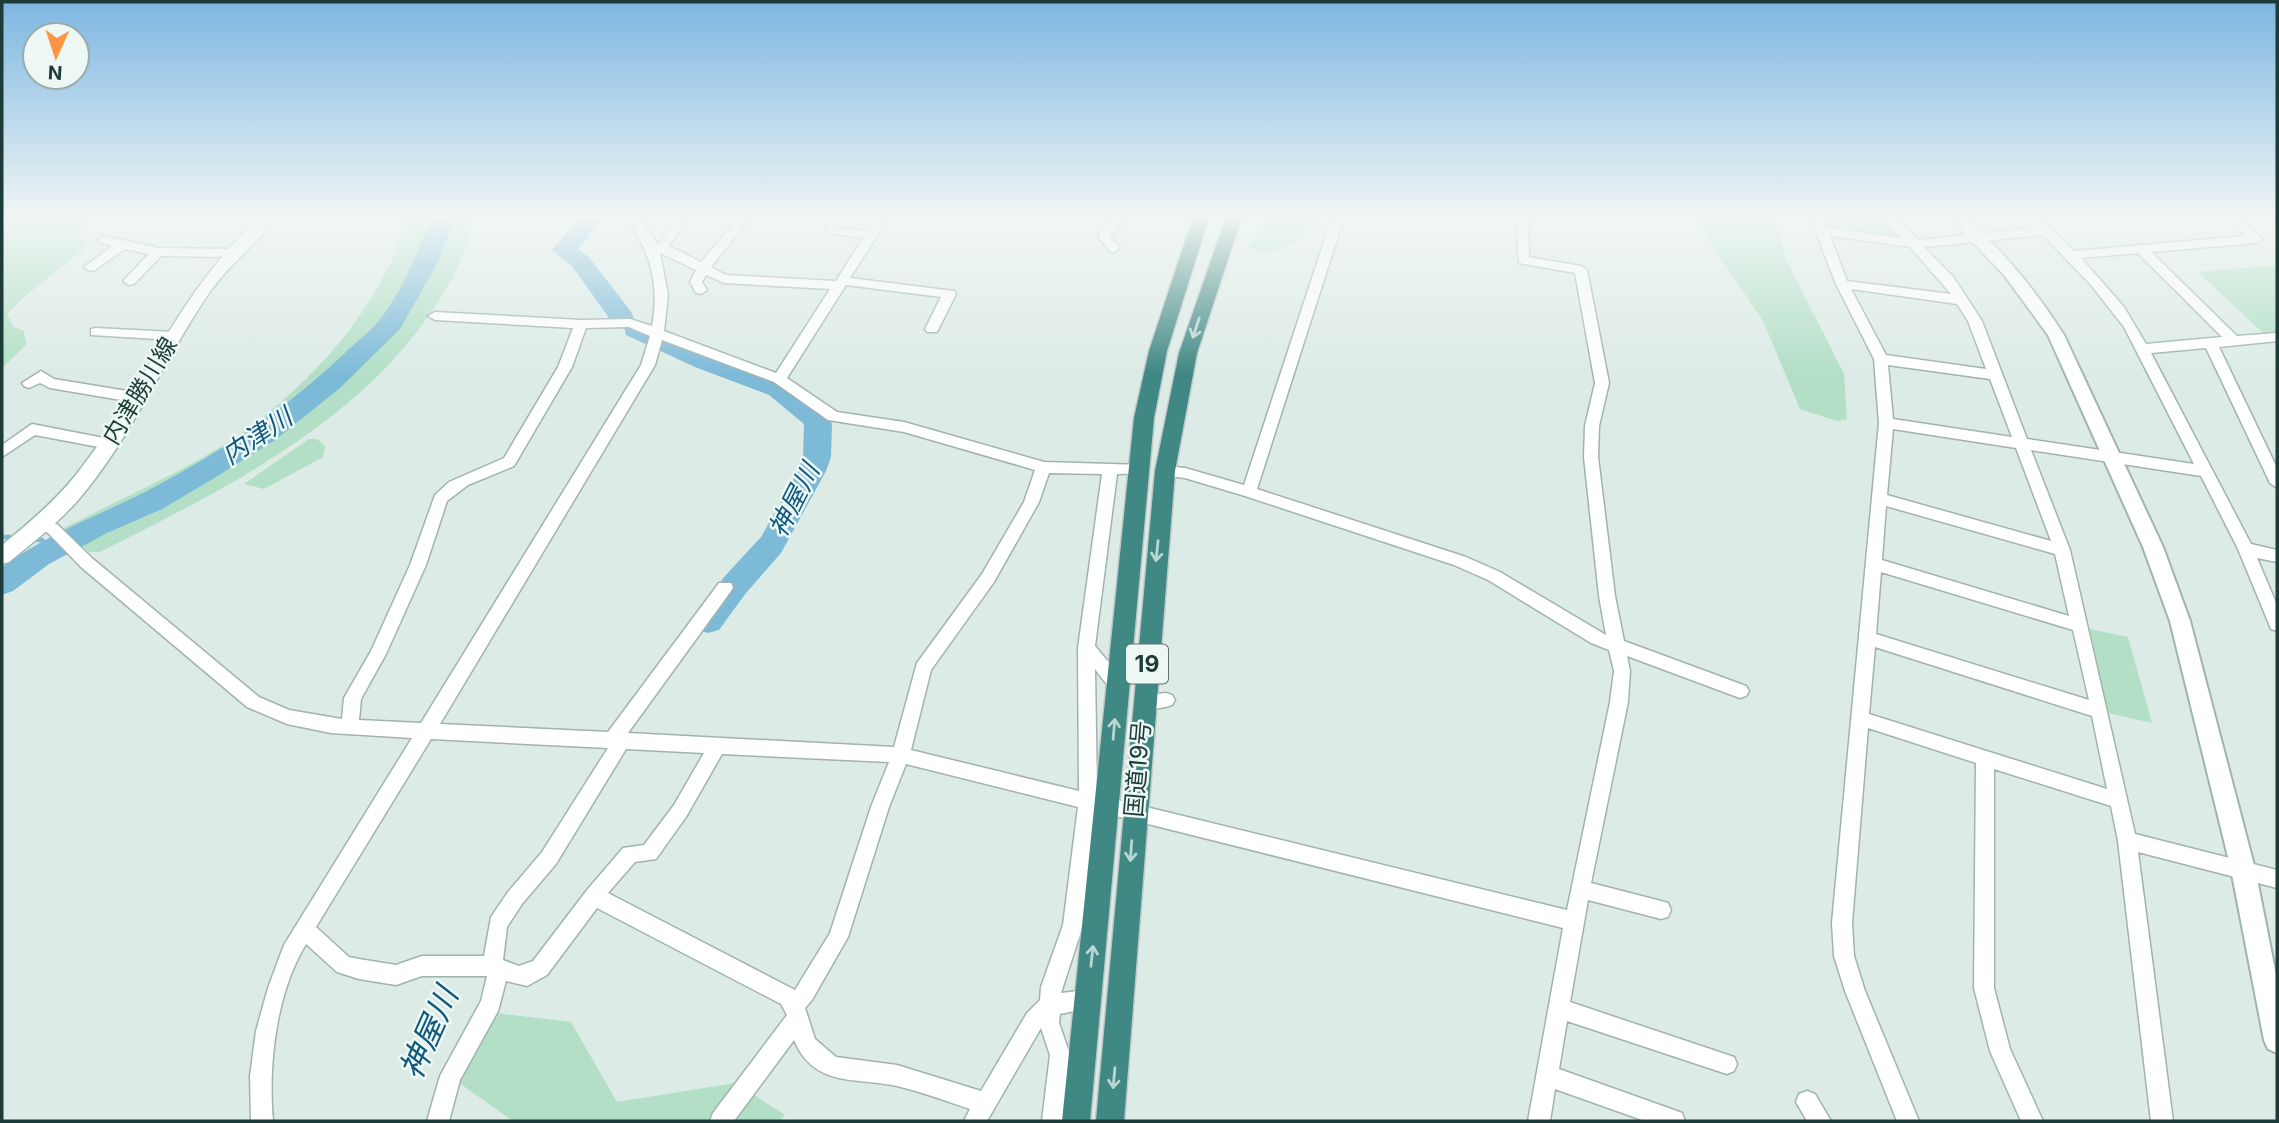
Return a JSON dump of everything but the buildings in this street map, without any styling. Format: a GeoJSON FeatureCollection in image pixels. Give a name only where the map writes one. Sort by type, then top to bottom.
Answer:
{"type":"FeatureCollection","features":[{"type":"Feature","properties":{"kind":"highway","name":"国道19号"},"geometry":{"type":"LineString","coordinates":[[1076,1121],[1087,1000],[1098,804],[1118,684],[1144,418],[1158,351],[1184,269]]}},
{"type":"Feature","properties":{"kind":"highway","name":"国道19号"},"geometry":{"type":"LineString","coordinates":[[1110,1121],[1135,811],[1155,701],[1165,471],[1188,354],[1216,269]]}},
{"type":"Feature","properties":{"kind":"main road","name":"内津勝川線"},"geometry":{"type":"LineString","coordinates":[[2,555],[48,529],[109,444],[173,336],[219,269]]}},
{"type":"Feature","properties":{"kind":"street"},"geometry":{"type":"LineString","coordinates":[[129,281],[141,269]]}},
{"type":"Feature","properties":{"kind":"street"},"geometry":{"type":"LineString","coordinates":[[262,1121],[259,1093],[264,1033],[279,981],[303,929],[629,399],[657,337],[663,309],[659,269]]}},
{"type":"Feature","properties":{"kind":"street"},"geometry":{"type":"LineString","coordinates":[[701,269],[696,282],[701,290]]}},
{"type":"Feature","properties":{"kind":"street"},"geometry":{"type":"LineString","coordinates":[[702,269],[724,279],[842,283],[949,294],[932,330]]}},
{"type":"Feature","properties":{"kind":"street"},"geometry":{"type":"LineString","coordinates":[[779,379],[850,269]]}},
{"type":"Feature","properties":{"kind":"street"},"geometry":{"type":"LineString","coordinates":[[1248,492],[1321,269]]}},
{"type":"Feature","properties":{"kind":"street"},"geometry":{"type":"LineString","coordinates":[[1539,1121],[1574,921],[1619,702],[1622,671],[1607,596],[1591,457],[1592,426],[1602,383],[1581,270],[1578,269]]}},
{"type":"Feature","properties":{"kind":"street"},"geometry":{"type":"LineString","coordinates":[[1836,269],[1881,359],[1886,423],[1842,923],[1844,956],[1908,1121]]}},
{"type":"Feature","properties":{"kind":"street"},"geometry":{"type":"LineString","coordinates":[[1939,269],[1975,321],[2062,550],[2127,841],[2162,1121]]}},
{"type":"Feature","properties":{"kind":"street"},"geometry":{"type":"LineString","coordinates":[[2007,269],[2036,302],[2056,335],[2153,547],[2180,621],[2243,869],[2277,1041]]}},
{"type":"Feature","properties":{"kind":"street"},"geometry":{"type":"LineString","coordinates":[[2087,269],[2112,298],[2130,326],[2246,549],[2276,616]]}},
{"type":"Feature","properties":{"kind":"street"},"geometry":{"type":"LineString","coordinates":[[2162,269],[2234,341]]}},
{"type":"Feature","properties":{"kind":"street"},"geometry":{"type":"LineString","coordinates":[[1842,284],[1962,300]]}},
{"type":"Feature","properties":{"kind":"street"},"geometry":{"type":"LineString","coordinates":[[435,316],[581,324],[630,323],[657,337],[779,379],[834,416],[904,427],[1044,467],[1139,470]]}},
{"type":"Feature","properties":{"kind":"street"},"geometry":{"type":"LineString","coordinates":[[351,727],[353,698],[378,654],[418,565],[440,499],[445,491],[461,482],[509,462],[565,367],[581,324]]}},
{"type":"Feature","properties":{"kind":"street"},"geometry":{"type":"LineString","coordinates":[[96,332],[173,336]]}},
{"type":"Feature","properties":{"kind":"street"},"geometry":{"type":"LineString","coordinates":[[2141,349],[2277,337]]}},
{"type":"Feature","properties":{"kind":"street"},"geometry":{"type":"LineString","coordinates":[[2211,343],[2277,483]]}},
{"type":"Feature","properties":{"kind":"street"},"geometry":{"type":"LineString","coordinates":[[1881,359],[1996,375]]}},
{"type":"Feature","properties":{"kind":"street"},"geometry":{"type":"LineString","coordinates":[[29,383],[40,376],[50,383],[127,396],[139,395]]}},
{"type":"Feature","properties":{"kind":"street"},"geometry":{"type":"LineString","coordinates":[[1886,423],[2204,471]]}},
{"type":"Feature","properties":{"kind":"street"},"geometry":{"type":"LineString","coordinates":[[2,452],[32,429],[109,444]]}},
{"type":"Feature","properties":{"kind":"street"},"geometry":{"type":"LineString","coordinates":[[722,1121],[795,1012],[838,937],[880,807],[901,755],[923,668],[988,578],[1031,502],[1044,467]]}},
{"type":"Feature","properties":{"kind":"street"},"geometry":{"type":"LineString","coordinates":[[1053,1121],[1060,1055],[1049,1023],[1051,987],[1073,925],[1098,804],[1086,648],[1110,470]]}},
{"type":"Feature","properties":{"kind":"street"},"geometry":{"type":"LineString","coordinates":[[1165,471],[1185,473],[1248,492],[1460,561],[1494,576],[1597,638],[1740,691]]}},
{"type":"Feature","properties":{"kind":"street"},"geometry":{"type":"LineString","coordinates":[[1878,498],[2062,550]]}},
{"type":"Feature","properties":{"kind":"street"},"geometry":{"type":"LineString","coordinates":[[48,529],[253,702],[287,717],[351,727],[901,755],[1574,921]]}},
{"type":"Feature","properties":{"kind":"street"},"geometry":{"type":"LineString","coordinates":[[2246,549],[2277,556]]}},
{"type":"Feature","properties":{"kind":"street"},"geometry":{"type":"LineString","coordinates":[[1873,564],[2081,626]]}},
{"type":"Feature","properties":{"kind":"street"},"geometry":{"type":"LineString","coordinates":[[438,1121],[451,1076],[491,1004],[498,924],[515,898],[549,858],[617,740],[725,587]]}},
{"type":"Feature","properties":{"kind":"street"},"geometry":{"type":"LineString","coordinates":[[1866,638],[2100,711]]}},
{"type":"Feature","properties":{"kind":"street"},"geometry":{"type":"LineString","coordinates":[[1086,648],[1118,684]]}},
{"type":"Feature","properties":{"kind":"street"},"geometry":{"type":"LineString","coordinates":[[1859,718],[2117,800]]}},
{"type":"Feature","properties":{"kind":"street"},"geometry":{"type":"LineString","coordinates":[[303,929],[344,965],[359,969],[396,975],[422,966],[495,968],[519,976],[527,975],[540,968],[594,896],[630,855],[649,853],[680,811],[718,745]]}},
{"type":"Feature","properties":{"kind":"street"},"geometry":{"type":"LineString","coordinates":[[1985,758],[1984,988],[2000,1051],[2032,1121]]}},
{"type":"Feature","properties":{"kind":"street"},"geometry":{"type":"LineString","coordinates":[[2127,841],[2277,879]]}},
{"type":"Feature","properties":{"kind":"street"},"geometry":{"type":"LineString","coordinates":[[1581,889],[1661,909]]}},
{"type":"Feature","properties":{"kind":"street"},"geometry":{"type":"LineString","coordinates":[[594,896],[788,996],[804,1044],[817,1057],[845,1071],[895,1075],[980,1112],[1034,1020],[1050,1005],[1087,1000]]}},
{"type":"Feature","properties":{"kind":"street"},"geometry":{"type":"LineString","coordinates":[[1559,1008],[1727,1064]]}},
{"type":"Feature","properties":{"kind":"street"},"geometry":{"type":"LineString","coordinates":[[1548,1076],[1674,1121]]}},
{"type":"Feature","properties":{"kind":"street"},"geometry":{"type":"LineString","coordinates":[[1807,1102],[1820,1121]]}},
{"type":"Feature","properties":{"kind":"green space"},"geometry":{"type":"Polygon","coordinates":[[[2,269],[58,269],[7,314],[14,327],[24,331],[26,345],[2,368],[2,269]]]}},
{"type":"Feature","properties":{"kind":"green space"},"geometry":{"type":"Polygon","coordinates":[[[387,269],[455,269],[433,310],[396,357],[354,398],[307,435],[205,498],[100,552],[89,552],[62,529],[200,459],[271,411],[318,367],[339,343],[387,269]]]}},
{"type":"Feature","properties":{"kind":"green space"},"geometry":{"type":"Polygon","coordinates":[[[1728,269],[1791,269],[1844,374],[1847,419],[1837,421],[1800,409],[1763,321],[1728,269]]]}},
{"type":"Feature","properties":{"kind":"green space"},"geometry":{"type":"Polygon","coordinates":[[[2277,269],[2277,332],[2263,333],[2198,272],[2277,269]]]}},
{"type":"Feature","properties":{"kind":"green space"},"geometry":{"type":"Polygon","coordinates":[[[309,439],[317,439],[325,446],[323,457],[264,489],[244,484],[309,439]]]}},
{"type":"Feature","properties":{"kind":"green space"},"geometry":{"type":"Polygon","coordinates":[[[2090,629],[2128,637],[2152,723],[2108,713],[2090,629]]]}},
{"type":"Feature","properties":{"kind":"green space"},"geometry":{"type":"Polygon","coordinates":[[[495,1013],[571,1022],[617,1102],[735,1083],[785,1115],[780,1121],[513,1121],[455,1080],[495,1013]]]}},
{"type":"Feature","properties":{"kind":"waterway","name":"内津川"},"geometry":{"type":"LineString","coordinates":[[2,583],[39,556],[97,525],[152,501],[265,433],[331,382],[391,323],[422,269]]}},
{"type":"Feature","properties":{"kind":"waterway","name":"神屋川"},"geometry":{"type":"LineString","coordinates":[[586,269],[623,319]]}},
{"type":"Feature","properties":{"kind":"waterway","name":"神屋川"},"geometry":{"type":"LineString","coordinates":[[635,329],[704,361],[778,389],[816,418],[818,424],[817,457],[812,471],[771,545],[735,585],[708,621]]}},
{"type":"Feature","properties":{"kind":"waterway"},"geometry":{"type":"LineString","coordinates":[[2,537],[10,537]]}},
{"type":"Feature","properties":{"kind":"waterway"},"geometry":{"type":"LineString","coordinates":[[38,540],[42,540],[51,549]]}}]}
